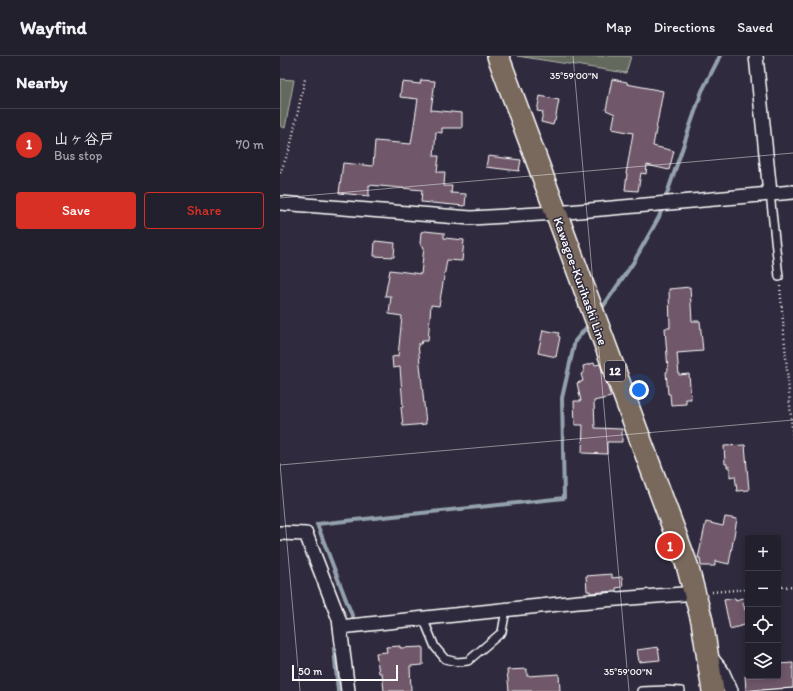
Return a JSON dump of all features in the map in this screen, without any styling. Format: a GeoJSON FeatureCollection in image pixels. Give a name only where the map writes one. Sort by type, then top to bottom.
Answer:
{"type":"FeatureCollection","features":[{"type":"Feature","properties":{"kind":"main road","name":"Kawagoe-Kurihashi Line"},"geometry":{"type":"LineString","coordinates":[[498,56],[696,593],[713,691]]}},
{"type":"Feature","properties":{"kind":"street"},"geometry":{"type":"LineString","coordinates":[[756,56],[770,193]]}},
{"type":"Feature","properties":{"kind":"street"},"geometry":{"type":"LineString","coordinates":[[280,203],[471,218],[556,213],[793,192]]}},
{"type":"Feature","properties":{"kind":"street"},"geometry":{"type":"LineString","coordinates":[[280,533],[306,534],[339,619],[348,691]]}},
{"type":"Feature","properties":{"kind":"street"},"geometry":{"type":"LineString","coordinates":[[340,627],[506,609],[678,593],[696,593]]}},
{"type":"Feature","properties":{"kind":"street"},"geometry":{"type":"LineString","coordinates":[[707,652],[722,671],[730,691]]}},
{"type":"Feature","properties":{"kind":"lane"},"geometry":{"type":"LineString","coordinates":[[770,193],[779,277]]}},
{"type":"Feature","properties":{"kind":"lane"},"geometry":{"type":"LineString","coordinates":[[423,618],[435,648],[445,659],[457,662],[468,662],[502,632],[506,609]]}},
{"type":"Feature","properties":{"kind":"lane"},"geometry":{"type":"LineString","coordinates":[[642,691],[681,691]]}},
{"type":"Feature","properties":{"kind":"path"},"geometry":{"type":"LineString","coordinates":[[280,173],[290,148],[306,79]]}},
{"type":"Feature","properties":{"kind":"path"},"geometry":{"type":"LineString","coordinates":[[779,277],[793,440]]}},
{"type":"Feature","properties":{"kind":"path"},"geometry":{"type":"LineString","coordinates":[[781,587],[793,586]]}},
{"type":"Feature","properties":{"kind":"path"},"geometry":{"type":"LineString","coordinates":[[696,593],[745,589]]}},
{"type":"Feature","properties":{"kind":"green space"},"geometry":{"type":"Polygon","coordinates":[[[517,56],[631,56],[626,73],[517,56]]]}},
{"type":"Feature","properties":{"kind":"green space"},"geometry":{"type":"Polygon","coordinates":[[[280,79],[294,80],[285,128],[280,126],[280,79]]]}},
{"type":"Feature","properties":{"kind":"building"},"geometry":{"type":"Polygon","coordinates":[[[612,79],[627,82],[627,84],[663,91],[653,146],[674,151],[669,170],[647,165],[646,174],[641,173],[638,191],[625,190],[626,174],[633,133],[612,129],[615,114],[606,110],[612,79]]]}},
{"type":"Feature","properties":{"kind":"building"},"geometry":{"type":"Polygon","coordinates":[[[421,80],[435,81],[431,110],[462,113],[462,128],[442,128],[442,133],[436,132],[434,156],[439,156],[437,172],[445,172],[444,186],[452,186],[451,193],[466,194],[465,206],[421,202],[422,190],[369,185],[369,196],[339,193],[343,163],[373,166],[375,141],[411,144],[418,99],[400,97],[402,82],[420,84],[421,80]]]}},
{"type":"Feature","properties":{"kind":"building"},"geometry":{"type":"Polygon","coordinates":[[[540,96],[559,100],[553,125],[541,122],[543,112],[537,111],[540,96]]]}},
{"type":"Feature","properties":{"kind":"building"},"geometry":{"type":"Polygon","coordinates":[[[488,156],[521,160],[519,171],[486,167],[488,156]]]}},
{"type":"Feature","properties":{"kind":"building"},"geometry":{"type":"Polygon","coordinates":[[[421,232],[444,233],[444,238],[464,240],[462,261],[447,260],[439,306],[431,305],[428,341],[422,341],[421,344],[418,344],[426,424],[403,426],[400,367],[393,368],[392,357],[398,356],[402,316],[389,314],[391,296],[385,296],[390,270],[421,274],[424,247],[420,244],[421,232]]]}},
{"type":"Feature","properties":{"kind":"building"},"geometry":{"type":"Polygon","coordinates":[[[375,241],[395,243],[394,257],[374,256],[375,241]]]}},
{"type":"Feature","properties":{"kind":"building"},"geometry":{"type":"Polygon","coordinates":[[[690,287],[692,321],[700,321],[703,351],[677,353],[679,375],[689,374],[691,399],[686,399],[686,404],[671,405],[670,394],[668,394],[666,372],[668,371],[665,328],[670,328],[669,289],[690,287]]]}},
{"type":"Feature","properties":{"kind":"building"},"geometry":{"type":"Polygon","coordinates":[[[543,330],[559,333],[558,336],[560,337],[556,357],[538,353],[543,330]]]}},
{"type":"Feature","properties":{"kind":"building"},"geometry":{"type":"Polygon","coordinates":[[[594,363],[595,365],[600,364],[611,397],[594,401],[595,428],[622,429],[622,442],[607,442],[607,454],[582,453],[583,425],[575,425],[574,401],[581,401],[577,383],[583,381],[581,374],[584,373],[583,366],[594,363]]]}},
{"type":"Feature","properties":{"kind":"building"},"geometry":{"type":"Polygon","coordinates":[[[745,445],[749,490],[737,491],[735,476],[730,477],[730,467],[727,467],[727,464],[725,464],[724,446],[745,445]]]}},
{"type":"Feature","properties":{"kind":"building"},"geometry":{"type":"Polygon","coordinates":[[[725,517],[737,519],[729,564],[715,561],[715,566],[701,566],[700,558],[698,558],[706,522],[723,526],[725,517]]]}},
{"type":"Feature","properties":{"kind":"building"},"geometry":{"type":"Polygon","coordinates":[[[612,574],[612,578],[622,577],[623,587],[616,588],[616,591],[590,593],[590,591],[587,591],[586,576],[612,574]]]}},
{"type":"Feature","properties":{"kind":"building"},"geometry":{"type":"Polygon","coordinates":[[[735,598],[736,600],[742,598],[745,610],[745,625],[730,629],[724,600],[735,598]]]}},
{"type":"Feature","properties":{"kind":"building"},"geometry":{"type":"Polygon","coordinates":[[[400,646],[400,648],[423,647],[423,665],[410,666],[411,691],[384,691],[382,673],[379,673],[376,653],[387,652],[386,647],[400,646]]]}},
{"type":"Feature","properties":{"kind":"building"},"geometry":{"type":"Polygon","coordinates":[[[658,647],[660,660],[639,662],[637,650],[658,647]]]}},
{"type":"Feature","properties":{"kind":"building"},"geometry":{"type":"Polygon","coordinates":[[[793,663],[793,688],[746,691],[745,679],[781,679],[781,664],[793,663]]]}},
{"type":"Feature","properties":{"kind":"building"},"geometry":{"type":"Polygon","coordinates":[[[527,669],[527,676],[559,674],[560,691],[509,691],[507,670],[527,669]]]}},
{"type":"Feature","properties":{"kind":"waterway"},"geometry":{"type":"LineString","coordinates":[[600,311],[633,263],[659,217],[702,91],[720,56]]}},
{"type":"Feature","properties":{"kind":"waterway"},"geometry":{"type":"LineString","coordinates":[[350,623],[353,618],[317,524],[564,498],[562,398],[575,341],[590,323]]}},
{"type":"Feature","properties":{"kind":"waterway"},"geometry":{"type":"LineString","coordinates":[[338,642],[334,648],[338,691]]}},
{"type":"Feature","properties":{"kind":"place","name":"山ヶ谷戸"},"geometry":{"type":"Point","coordinates":[670,546]}}]}
